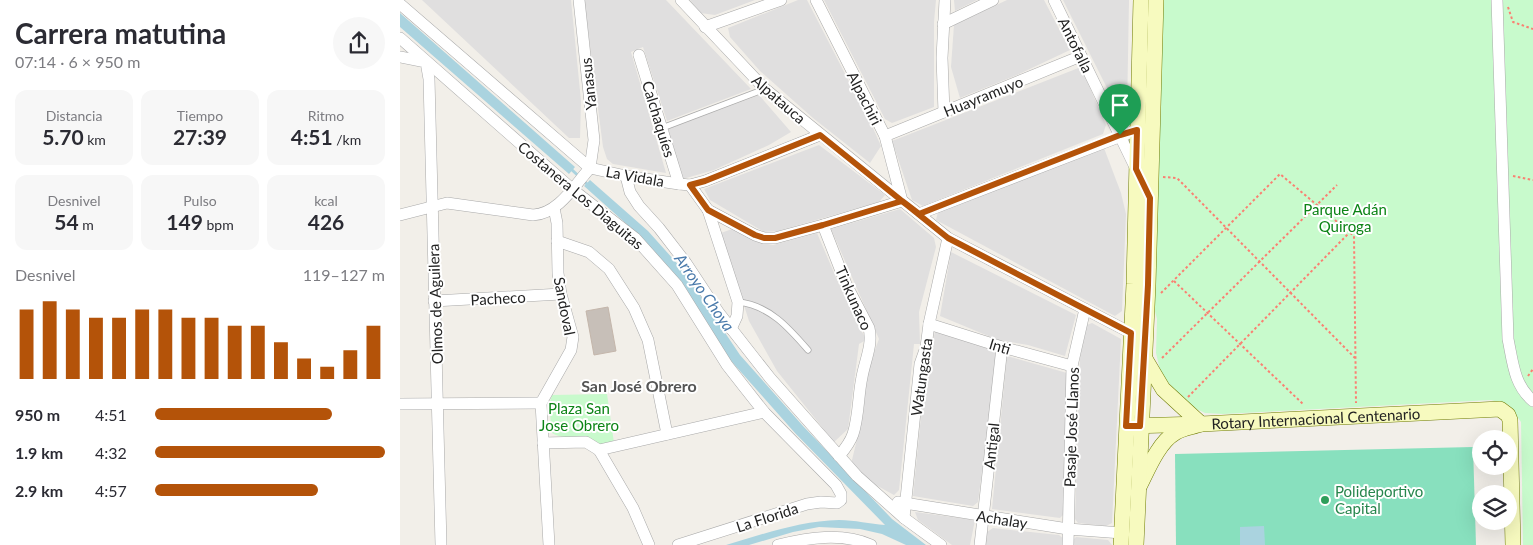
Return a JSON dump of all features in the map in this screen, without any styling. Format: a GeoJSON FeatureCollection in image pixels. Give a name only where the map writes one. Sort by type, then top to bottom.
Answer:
{"type":"FeatureCollection","features":[{"type":"Feature","properties":{"kind":"main road"},"geometry":{"type":"LineString","coordinates":[[1141,0],[1136,169],[1138,333],[1144,357],[1163,389],[1201,424]]}},
{"type":"Feature","properties":{"kind":"main road"},"geometry":{"type":"LineString","coordinates":[[1122,539],[1133,426],[1138,333],[1150,198],[1156,0]]}},
{"type":"Feature","properties":{"kind":"main road"},"geometry":{"type":"LineString","coordinates":[[1136,545],[1138,491],[1133,426],[1144,357]]}},
{"type":"Feature","properties":{"kind":"main road","name":"Rotary Internacional Centenario"},"geometry":{"type":"LineString","coordinates":[[1133,426],[1495,408],[1504,412],[1510,420],[1513,545]]}},
{"type":"Feature","properties":{"kind":"main road"},"geometry":{"type":"LineString","coordinates":[[1138,491],[1154,457],[1166,440],[1175,432],[1201,424]]}},
{"type":"Feature","properties":{"kind":"street","name":"Yanasus"},"geometry":{"type":"LineString","coordinates":[[579,0],[594,140],[581,178]]}},
{"type":"Feature","properties":{"kind":"street","name":"Alpatauca"},"geometry":{"type":"LineString","coordinates":[[681,0],[705,28],[765,89],[948,238],[1085,309],[1138,333]]}},
{"type":"Feature","properties":{"kind":"street"},"geometry":{"type":"LineString","coordinates":[[705,28],[781,0]]}},
{"type":"Feature","properties":{"kind":"street","name":"Alpachiri"},"geometry":{"type":"LineString","coordinates":[[816,0],[885,136],[902,201]]}},
{"type":"Feature","properties":{"kind":"street"},"geometry":{"type":"LineString","coordinates":[[944,112],[942,58],[945,0]]}},
{"type":"Feature","properties":{"kind":"street"},"geometry":{"type":"LineString","coordinates":[[943,24],[993,0]]}},
{"type":"Feature","properties":{"kind":"street","name":"Antofalla"},"geometry":{"type":"LineString","coordinates":[[1054,0],[1150,198]]}},
{"type":"Feature","properties":{"kind":"street"},"geometry":{"type":"LineString","coordinates":[[1497,0],[1508,339],[1516,378],[1524,394],[1533,401]]}},
{"type":"Feature","properties":{"kind":"street"},"geometry":{"type":"LineString","coordinates":[[400,4],[581,178],[554,208],[543,215],[533,216],[447,203],[400,215]]}},
{"type":"Feature","properties":{"kind":"street","name":"Costanera Los Diaguitas"},"geometry":{"type":"LineString","coordinates":[[400,38],[426,62],[581,178],[656,259],[677,285],[727,365],[764,412],[836,485]]}},
{"type":"Feature","properties":{"kind":"street","name":"Calchaquíes"},"geometry":{"type":"LineString","coordinates":[[639,55],[662,128],[684,184],[708,210]]}},
{"type":"Feature","properties":{"kind":"street","name":"Huayramuyo"},"geometry":{"type":"LineString","coordinates":[[885,136],[1081,56]]}},
{"type":"Feature","properties":{"kind":"street"},"geometry":{"type":"LineString","coordinates":[[400,57],[426,62]]}},
{"type":"Feature","properties":{"kind":"street","name":"Olmos de Aguilera"},"geometry":{"type":"LineString","coordinates":[[426,62],[432,206],[441,545]]}},
{"type":"Feature","properties":{"kind":"street"},"geometry":{"type":"LineString","coordinates":[[919,214],[1137,130]]}},
{"type":"Feature","properties":{"kind":"street","name":"La Vidala"},"geometry":{"type":"LineString","coordinates":[[581,178],[626,176],[684,184],[705,181],[820,135]]}},
{"type":"Feature","properties":{"kind":"street"},"geometry":{"type":"LineString","coordinates":[[626,176],[630,192],[639,206],[686,263],[719,313],[770,378],[857,476],[904,518],[941,545]]}},
{"type":"Feature","properties":{"kind":"street"},"geometry":{"type":"LineString","coordinates":[[708,210],[755,235],[764,238],[775,238],[902,201]]}},
{"type":"Feature","properties":{"kind":"street","name":"Sandoval"},"geometry":{"type":"LineString","coordinates":[[541,403],[571,350],[573,337],[561,294],[554,208]]}},
{"type":"Feature","properties":{"kind":"street"},"geometry":{"type":"LineString","coordinates":[[708,210],[738,302],[737,316],[731,329]]}},
{"type":"Feature","properties":{"kind":"street","name":"Tinkunaco"},"geometry":{"type":"LineString","coordinates":[[823,225],[846,284],[869,328],[871,336],[862,376],[854,432],[848,445],[839,456]]}},
{"type":"Feature","properties":{"kind":"street","name":"Watungasta"},"geometry":{"type":"LineString","coordinates":[[904,518],[920,364],[926,347],[929,324],[948,238]]}},
{"type":"Feature","properties":{"kind":"street"},"geometry":{"type":"LineString","coordinates":[[557,240],[589,252],[609,269],[634,308],[648,340],[666,434]]}},
{"type":"Feature","properties":{"kind":"street","name":"Pacheco"},"geometry":{"type":"LineString","coordinates":[[434,301],[561,294]]}},
{"type":"Feature","properties":{"kind":"street","name":"Pasaje José Llanos"},"geometry":{"type":"LineString","coordinates":[[1068,545],[1072,366],[1085,309]]}},
{"type":"Feature","properties":{"kind":"street","name":"Inti"},"geometry":{"type":"LineString","coordinates":[[929,324],[1072,366]]}},
{"type":"Feature","properties":{"kind":"street","name":"Antigal"},"geometry":{"type":"LineString","coordinates":[[980,545],[1002,347]]}},
{"type":"Feature","properties":{"kind":"street"},"geometry":{"type":"LineString","coordinates":[[400,404],[541,403],[549,545]]}},
{"type":"Feature","properties":{"kind":"street"},"geometry":{"type":"LineString","coordinates":[[600,450],[764,412]]}},
{"type":"Feature","properties":{"kind":"street"},"geometry":{"type":"LineString","coordinates":[[543,443],[586,442],[600,450],[633,508],[649,545]]}},
{"type":"Feature","properties":{"kind":"street","name":"La Florida"},"geometry":{"type":"LineString","coordinates":[[678,545],[808,504],[821,502],[837,503],[840,500],[841,494],[836,485]]}},
{"type":"Feature","properties":{"kind":"street","name":"Achalay"},"geometry":{"type":"LineString","coordinates":[[883,499],[1068,528],[1122,539]]}},
{"type":"Feature","properties":{"kind":"street"},"geometry":{"type":"LineString","coordinates":[[778,545],[804,539],[827,537],[848,539],[871,545]]}},
{"type":"Feature","properties":{"kind":"lane"},"geometry":{"type":"LineString","coordinates":[[662,128],[765,89]]}},
{"type":"Feature","properties":{"kind":"lane"},"geometry":{"type":"LineString","coordinates":[[738,302],[762,308],[789,328],[808,350]]}},
{"type":"Feature","properties":{"kind":"path"},"geometry":{"type":"LineString","coordinates":[[1506,0],[1513,22],[1533,29]]}},
{"type":"Feature","properties":{"kind":"path"},"geometry":{"type":"LineString","coordinates":[[1161,293],[1280,174],[1354,236],[1356,403]]}},
{"type":"Feature","properties":{"kind":"path"},"geometry":{"type":"LineString","coordinates":[[1504,174],[1533,180]]}},
{"type":"Feature","properties":{"kind":"path"},"geometry":{"type":"LineString","coordinates":[[1163,178],[1177,178],[1355,358]]}},
{"type":"Feature","properties":{"kind":"path"},"geometry":{"type":"LineString","coordinates":[[1162,358],[1336,185]]}},
{"type":"Feature","properties":{"kind":"path"},"geometry":{"type":"LineString","coordinates":[[1188,397],[1350,233]]}},
{"type":"Feature","properties":{"kind":"path"},"geometry":{"type":"LineString","coordinates":[[1173,281],[1304,406]]}},
{"type":"Feature","properties":{"kind":"shaded area"},"geometry":{"type":"Polygon","coordinates":[[[422,0],[571,0],[581,101],[580,138],[569,138],[422,0]]]}},
{"type":"Feature","properties":{"kind":"shaded area"},"geometry":{"type":"Polygon","coordinates":[[[584,0],[666,0],[751,89],[667,121],[643,47],[631,52],[666,173],[613,164],[607,159],[603,147],[584,0]]]}},
{"type":"Feature","properties":{"kind":"shaded area"},"geometry":{"type":"Polygon","coordinates":[[[690,0],[755,0],[715,15],[700,13],[690,0]]]}},
{"type":"Feature","properties":{"kind":"shaded area"},"geometry":{"type":"Polygon","coordinates":[[[798,0],[807,0],[881,146],[870,163],[813,118],[760,71],[730,37],[728,28],[798,0]]]}},
{"type":"Feature","properties":{"kind":"shaded area"},"geometry":{"type":"Polygon","coordinates":[[[824,0],[936,0],[934,22],[934,107],[892,123],[885,119],[824,0]]]}},
{"type":"Feature","properties":{"kind":"shaded area"},"geometry":{"type":"Polygon","coordinates":[[[954,0],[977,0],[955,11],[954,0]]]}},
{"type":"Feature","properties":{"kind":"shaded area"},"geometry":{"type":"Polygon","coordinates":[[[1007,0],[1044,0],[1070,50],[1017,75],[960,98],[951,67],[954,25],[1007,0]]]}},
{"type":"Feature","properties":{"kind":"shaded area"},"geometry":{"type":"Polygon","coordinates":[[[1063,0],[1129,0],[1127,111],[1120,114],[1063,0]]]}},
{"type":"Feature","properties":{"kind":"shaded area"},"geometry":{"type":"Polygon","coordinates":[[[1081,67],[1106,125],[1103,134],[923,206],[912,200],[892,141],[1081,67]]]}},
{"type":"Feature","properties":{"kind":"shaded area"},"geometry":{"type":"Polygon","coordinates":[[[759,95],[791,132],[769,145],[714,170],[683,179],[668,129],[759,95]]]}},
{"type":"Feature","properties":{"kind":"shaded area"},"geometry":{"type":"Polygon","coordinates":[[[819,145],[885,195],[879,202],[778,231],[764,232],[710,200],[704,189],[819,145]]]}},
{"type":"Feature","properties":{"kind":"shaded area"},"geometry":{"type":"Polygon","coordinates":[[[1104,148],[1121,193],[1126,214],[1122,311],[1115,316],[936,220],[938,212],[1104,148]]]}},
{"type":"Feature","properties":{"kind":"shaded area"},"geometry":{"type":"Polygon","coordinates":[[[900,209],[934,238],[936,247],[919,312],[920,344],[914,344],[899,490],[894,495],[874,484],[851,464],[863,415],[867,371],[879,339],[831,229],[900,209]]]}},
{"type":"Feature","properties":{"kind":"shaded area"},"geometry":{"type":"Polygon","coordinates":[[[732,229],[757,242],[773,245],[817,233],[866,340],[859,344],[848,429],[834,442],[777,371],[749,321],[721,233],[732,229]]]}},
{"type":"Feature","properties":{"kind":"shaded area"},"geometry":{"type":"Polygon","coordinates":[[[951,252],[1076,315],[1065,356],[1028,345],[998,340],[940,316],[951,252]]]}},
{"type":"Feature","properties":{"kind":"shaded area"},"geometry":{"type":"Polygon","coordinates":[[[1092,323],[1121,339],[1112,523],[1106,526],[1078,523],[1075,519],[1080,358],[1087,325],[1092,323]]]}},
{"type":"Feature","properties":{"kind":"shaded area"},"geometry":{"type":"Polygon","coordinates":[[[935,330],[994,351],[997,355],[978,502],[973,506],[913,496],[921,416],[935,330]]]}},
{"type":"Feature","properties":{"kind":"shaded area"},"geometry":{"type":"Polygon","coordinates":[[[1007,356],[1067,373],[1064,514],[1060,518],[992,509],[1007,356]]]}},
{"type":"Feature","properties":{"kind":"shaded area"},"geometry":{"type":"Polygon","coordinates":[[[915,512],[975,520],[970,545],[952,545],[918,520],[915,512]]]}},
{"type":"Feature","properties":{"kind":"shaded area"},"geometry":{"type":"Polygon","coordinates":[[[993,528],[1059,535],[1064,539],[1063,545],[985,545],[987,532],[993,528]]]}},
{"type":"Feature","properties":{"kind":"shaded area"},"geometry":{"type":"Polygon","coordinates":[[[1076,537],[1108,540],[1112,545],[1072,545],[1072,541],[1076,537]]]}},
{"type":"Feature","properties":{"kind":"green space","name":"Parque Adán Quiroga"},"geometry":{"type":"Polygon","coordinates":[[[1163,0],[1533,0],[1533,545],[1523,545],[1521,422],[1509,405],[1491,400],[1223,414],[1205,413],[1188,405],[1161,374],[1156,353],[1157,319],[1153,303],[1163,0]]]}},
{"type":"Feature","properties":{"kind":"green space","name":"Plaza San Jose Obrero"},"geometry":{"type":"Polygon","coordinates":[[[607,394],[614,443],[600,445],[590,439],[558,436],[552,433],[549,405],[552,395],[607,394]]]}},
{"type":"Feature","properties":{"kind":"green space","name":"Polideportivo Capital"},"geometry":{"type":"Polygon","coordinates":[[[1472,447],[1472,475],[1474,475],[1474,485],[1472,485],[1472,530],[1476,530],[1476,545],[1176,545],[1175,454],[1472,447]]]}},
{"type":"Feature","properties":{"kind":"water"},"geometry":{"type":"Polygon","coordinates":[[[400,13],[575,167],[569,174],[400,27],[400,13]]]}},
{"type":"Feature","properties":{"kind":"water"},"geometry":{"type":"Polygon","coordinates":[[[590,180],[648,231],[683,270],[740,355],[803,426],[892,519],[926,545],[906,545],[882,534],[860,529],[819,527],[793,532],[749,545],[726,545],[782,529],[824,521],[845,520],[885,525],[795,433],[732,362],[641,237],[584,186],[590,180]]]}},
{"type":"Feature","properties":{"kind":"water"},"geometry":{"type":"Polygon","coordinates":[[[1264,526],[1265,545],[1240,545],[1240,527],[1264,526]]]}},
{"type":"Feature","properties":{"kind":"building"},"geometry":{"type":"Polygon","coordinates":[[[608,307],[616,351],[594,355],[586,311],[608,307]]]}},
{"type":"Feature","properties":{"kind":"waterway","name":"Arroyo Choya"},"geometry":{"type":"LineString","coordinates":[[570,168],[589,186]]}},
{"type":"Feature","properties":{"kind":"place","name":"Polideportivo Capital"},"geometry":{"type":"Point","coordinates":[1325,500]}},
{"type":"Feature","properties":{"kind":"district","name":"San José Obrero"},"geometry":{"type":"Point","coordinates":[639,385]}},
{"type":"Feature","properties":{"kind":"route"},"geometry":{"type":"LineString","coordinates":[[1120,135],[919,214],[902,201],[775,238],[764,238],[755,235],[708,210],[690,185],[705,181],[820,135],[919,214],[948,238],[1131,333],[1126,426],[1140,426],[1148,285],[1150,198],[1136,169],[1137,130],[1120,135]]}}]}
